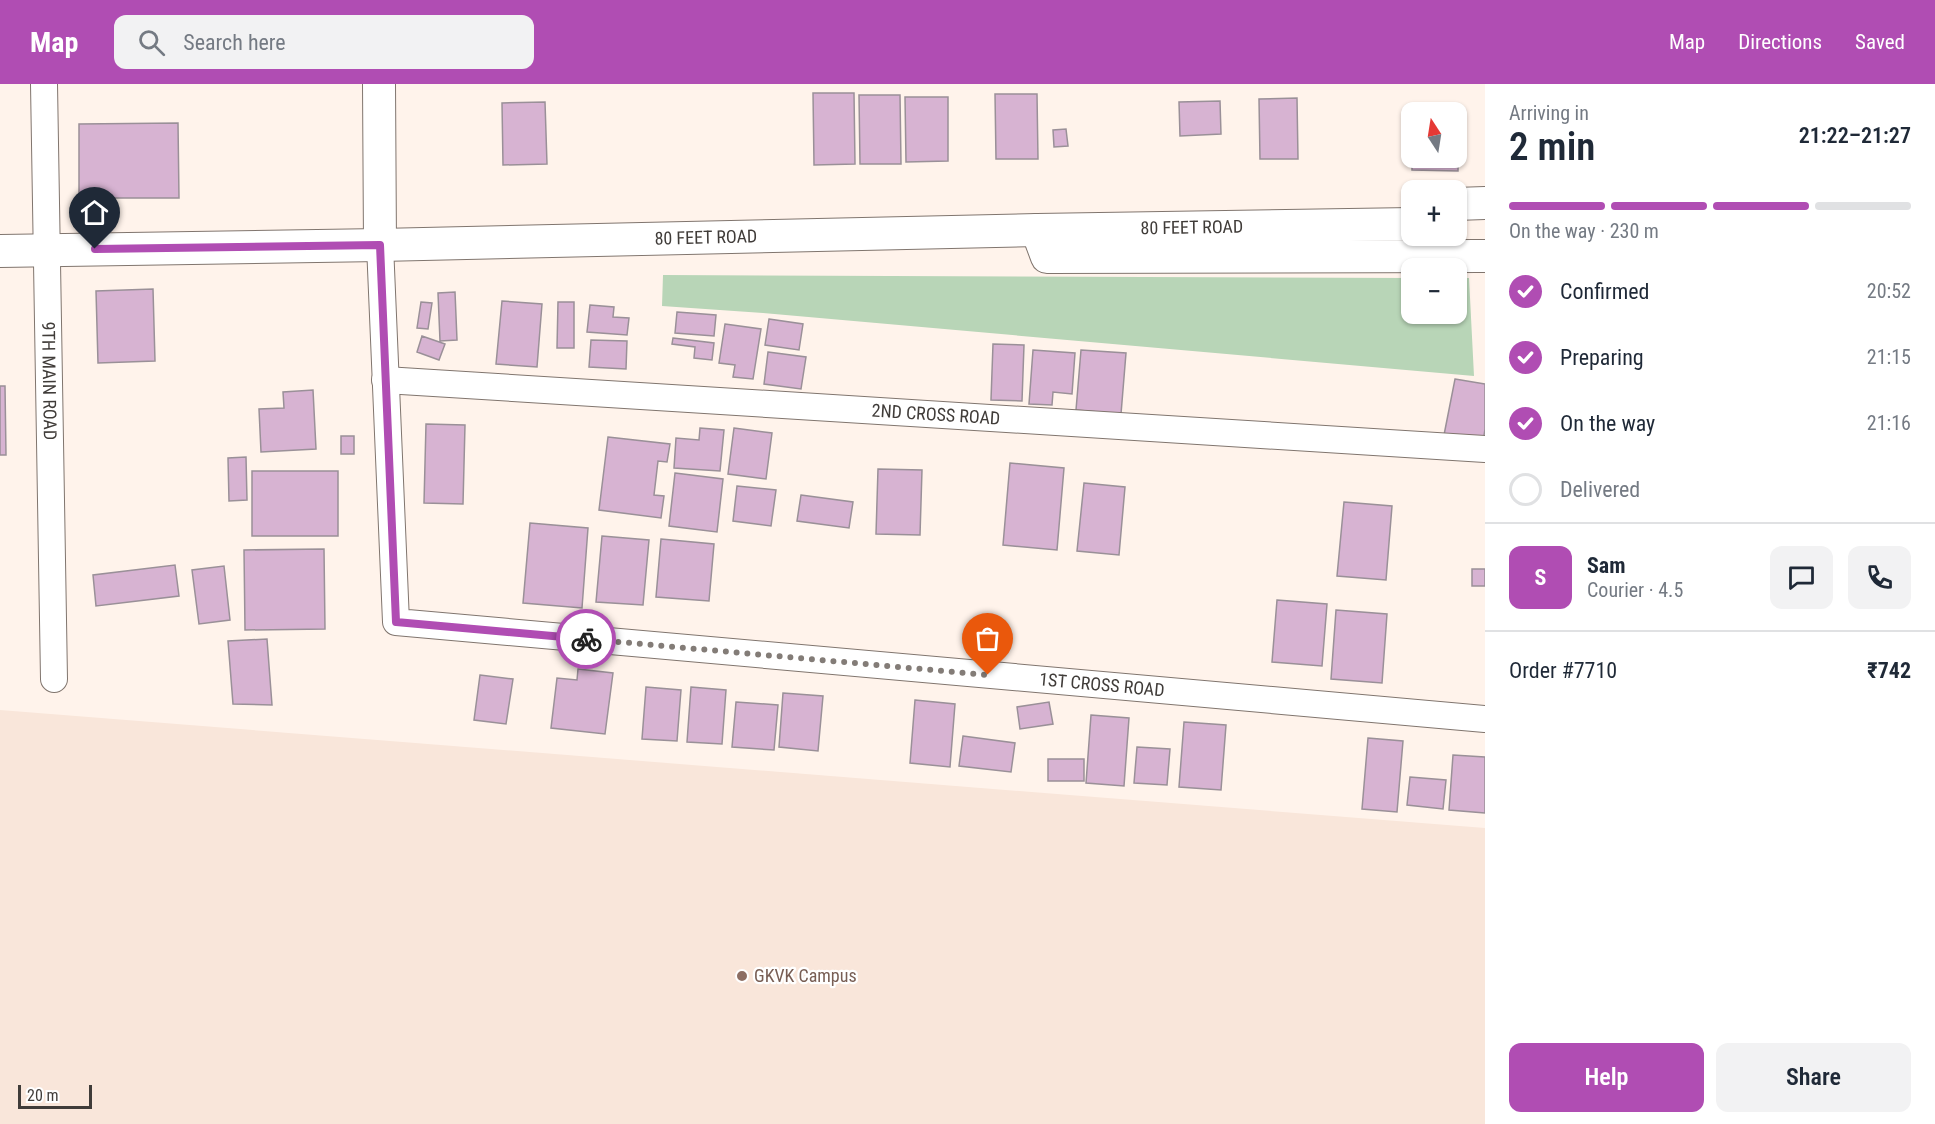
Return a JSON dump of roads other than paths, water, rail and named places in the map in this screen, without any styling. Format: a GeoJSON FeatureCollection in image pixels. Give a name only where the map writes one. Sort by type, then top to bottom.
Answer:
{"type":"FeatureCollection","features":[{"type":"Feature","properties":{"kind":"street","name":"9TH MAIN ROAD"},"geometry":{"type":"LineString","coordinates":[[44,84],[54,679]]}},
{"type":"Feature","properties":{"kind":"street"},"geometry":{"type":"LineString","coordinates":[[379,84],[380,245],[386,380]]}},
{"type":"Feature","properties":{"kind":"street"},"geometry":{"type":"LineString","coordinates":[[1467,204],[1485,203]]}},
{"type":"Feature","properties":{"kind":"street"},"geometry":{"type":"LineString","coordinates":[[1401,204],[1052,209],[1037,230],[1047,257],[1485,256]]}},
{"type":"Feature","properties":{"kind":"street"},"geometry":{"type":"LineString","coordinates":[[1467,223],[1485,222]]}},
{"type":"Feature","properties":{"kind":"street","name":"80 FEET ROAD"},"geometry":{"type":"LineString","coordinates":[[0,250],[380,245],[1401,224]]}},
{"type":"Feature","properties":{"kind":"street","name":"2ND CROSS ROAD"},"geometry":{"type":"LineString","coordinates":[[386,380],[1485,449]]}},
{"type":"Feature","properties":{"kind":"street","name":"1ST CROSS ROAD"},"geometry":{"type":"LineString","coordinates":[[386,380],[396,622],[1485,719]]}},
{"type":"Feature","properties":{"kind":"place","name":"GKVK Campus"},"geometry":{"type":"Point","coordinates":[742,976]}}]}
